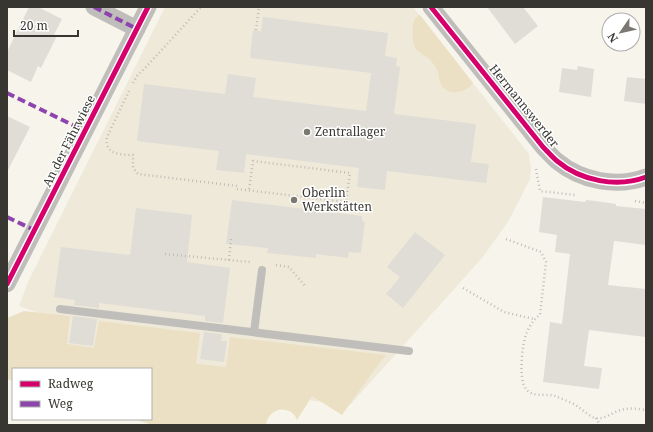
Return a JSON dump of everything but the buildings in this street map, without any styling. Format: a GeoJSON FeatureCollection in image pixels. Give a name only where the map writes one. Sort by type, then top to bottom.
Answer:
{"type":"FeatureCollection","features":[{"type":"Feature","properties":{"kind":"street"},"geometry":{"type":"LineString","coordinates":[[94,7],[137,28]]}},
{"type":"Feature","properties":{"kind":"street","name":"An der Fährwiese"},"geometry":{"type":"LineString","coordinates":[[7,284],[148,7]]}},
{"type":"Feature","properties":{"kind":"street","name":"Hermannswerder"},"geometry":{"type":"LineString","coordinates":[[431,7],[557,161],[576,174],[597,180],[617,182],[638,180],[646,177]]}},
{"type":"Feature","properties":{"kind":"lane"},"geometry":{"type":"LineString","coordinates":[[254,332],[262,270]]}},
{"type":"Feature","properties":{"kind":"lane"},"geometry":{"type":"LineString","coordinates":[[60,309],[409,351]]}},
{"type":"Feature","properties":{"kind":"path"},"geometry":{"type":"LineString","coordinates":[[201,7],[138,76],[107,137],[106,142],[111,151],[116,154],[133,155],[134,168],[138,174],[250,190],[346,202],[350,173],[253,161],[250,190]]}},
{"type":"Feature","properties":{"kind":"path"},"geometry":{"type":"LineString","coordinates":[[256,30],[259,7]]}},
{"type":"Feature","properties":{"kind":"path"},"geometry":{"type":"LineString","coordinates":[[228,260],[231,239]]}},
{"type":"Feature","properties":{"kind":"path"},"geometry":{"type":"LineString","coordinates":[[506,239],[541,252],[546,262],[540,315],[534,319],[523,344],[523,384],[526,390],[532,394],[553,396],[576,405],[596,418],[600,425]]}},
{"type":"Feature","properties":{"kind":"path"},"geometry":{"type":"LineString","coordinates":[[165,254],[256,263]]}},
{"type":"Feature","properties":{"kind":"path"},"geometry":{"type":"LineString","coordinates":[[269,264],[289,267],[306,287]]}},
{"type":"Feature","properties":{"kind":"path"},"geometry":{"type":"LineString","coordinates":[[463,288],[504,312],[534,319]]}},
{"type":"Feature","properties":{"kind":"path"},"geometry":{"type":"LineString","coordinates":[[596,418],[624,409],[646,410]]}},
{"type":"Feature","properties":{"kind":"shaded area","name":"Oberlin Werkstätten"},"geometry":{"type":"Polygon","coordinates":[[[165,7],[413,7],[529,154],[531,169],[530,179],[508,222],[482,258],[350,405],[253,394],[152,369],[152,368],[58,368],[61,321],[19,306],[29,280],[165,7]]]}},
{"type":"Feature","properties":{"kind":"shaded area"},"geometry":{"type":"Polygon","coordinates":[[[420,15],[473,83],[470,87],[456,92],[447,90],[440,82],[438,72],[432,62],[416,49],[413,39],[413,25],[415,18],[420,15]]]}},
{"type":"Feature","properties":{"kind":"shaded area"},"geometry":{"type":"Polygon","coordinates":[[[24,311],[70,316],[67,344],[94,348],[99,321],[200,333],[196,364],[226,367],[230,337],[386,355],[342,415],[312,396],[297,420],[291,412],[283,409],[275,411],[271,414],[266,425],[152,425],[137,420],[152,420],[152,368],[12,368],[12,381],[7,379],[7,318],[24,311]]]}},
{"type":"Feature","properties":{"kind":"marked path"},"geometry":{"type":"LineString","coordinates":[[94,7],[137,29]]}},
{"type":"Feature","properties":{"kind":"marked path"},"geometry":{"type":"LineString","coordinates":[[7,93],[85,131]]}},
{"type":"Feature","properties":{"kind":"marked path"},"geometry":{"type":"LineString","coordinates":[[7,217],[34,230]]}},
{"type":"Feature","properties":{"kind":"cycle path"},"geometry":{"type":"LineString","coordinates":[[7,284],[148,7]]}},
{"type":"Feature","properties":{"kind":"cycle path"},"geometry":{"type":"LineString","coordinates":[[431,7],[543,147],[557,161],[577,173],[600,181],[623,182],[646,177]]}},
{"type":"Feature","properties":{"kind":"place","name":"Zentrallager"},"geometry":{"type":"Point","coordinates":[307,132]}},
{"type":"Feature","properties":{"kind":"place","name":"Oberlin Werkstätten"},"geometry":{"type":"Point","coordinates":[294,200]}}]}
